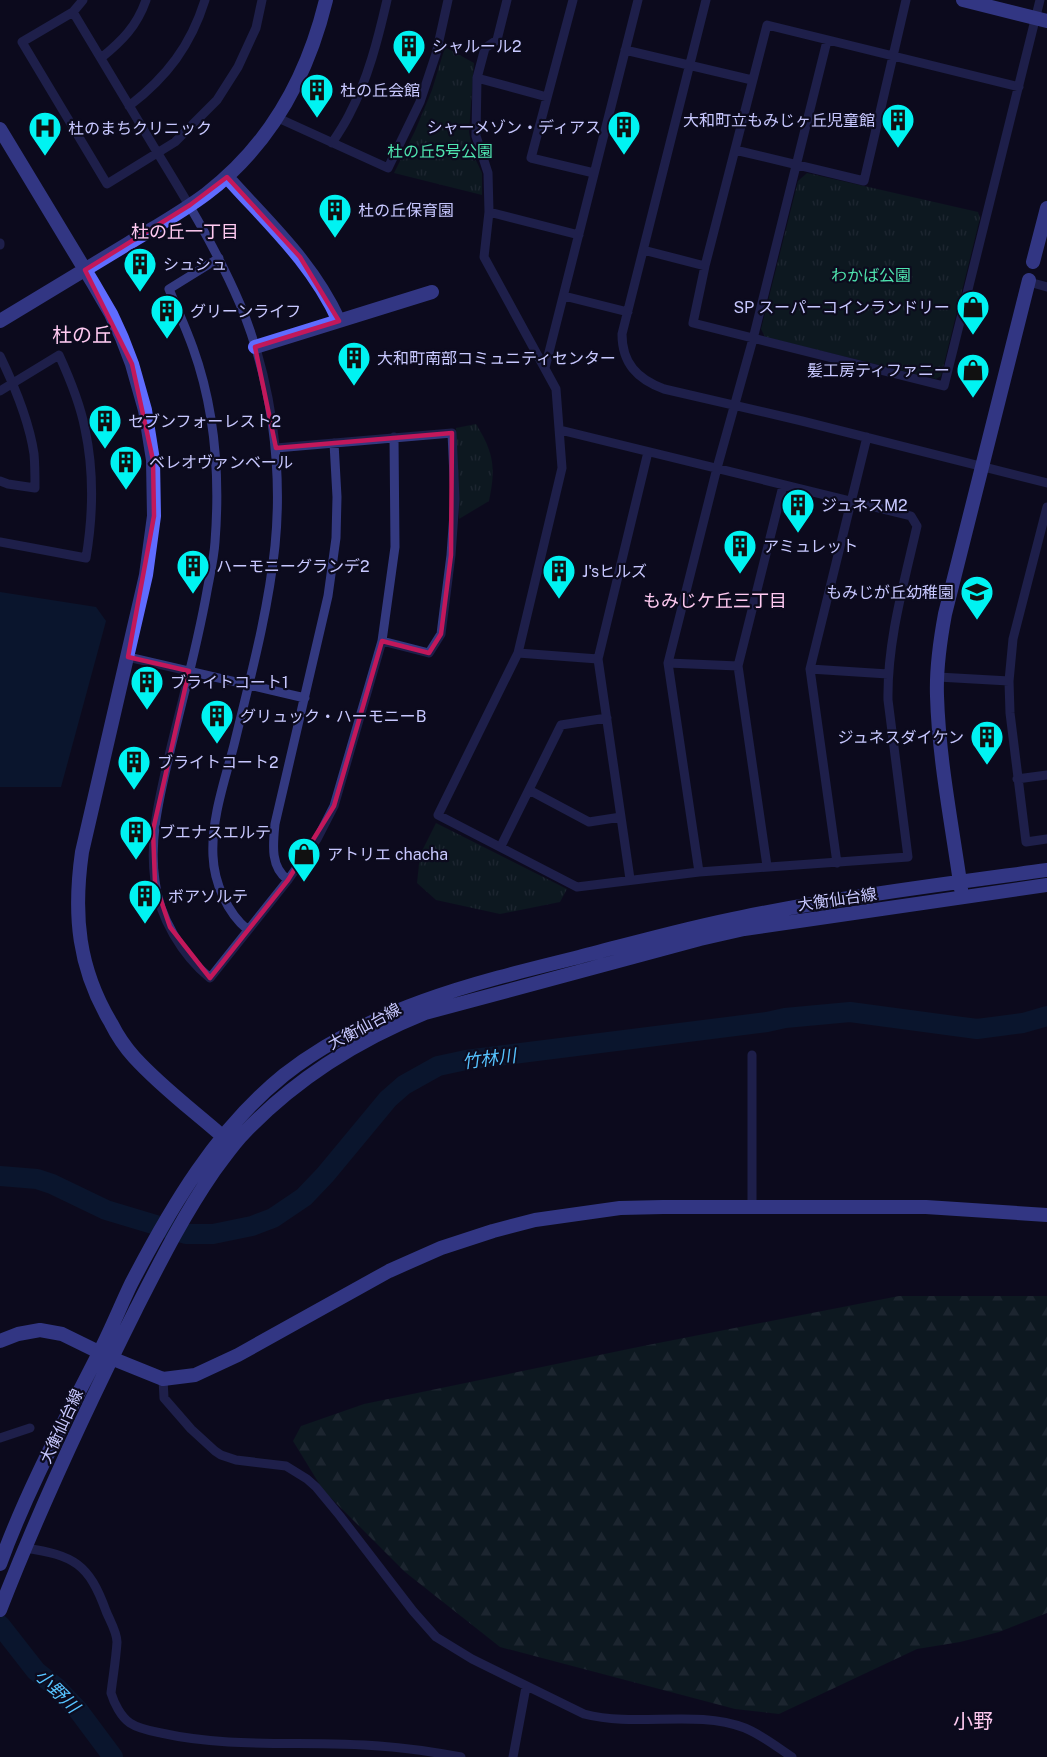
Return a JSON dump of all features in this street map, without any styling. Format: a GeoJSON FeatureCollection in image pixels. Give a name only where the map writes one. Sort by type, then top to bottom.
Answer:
{"type":"FeatureCollection","features":[{"type":"Feature","properties":{"kind":"street"},"geometry":{"type":"LineString","coordinates":[[83,0],[74,12],[22,42],[107,184],[175,142],[217,100],[238,67],[256,28],[262,0]]}},
{"type":"Feature","properties":{"kind":"street"},"geometry":{"type":"LineString","coordinates":[[101,58],[124,40],[141,14],[146,0]]}},
{"type":"Feature","properties":{"kind":"street"},"geometry":{"type":"LineString","coordinates":[[129,106],[150,90],[171,67],[199,20],[205,0]]}},
{"type":"Feature","properties":{"kind":"street"},"geometry":{"type":"LineString","coordinates":[[0,321],[190,205],[227,177],[263,138],[278,118],[295,88],[310,54],[326,0]]}},
{"type":"Feature","properties":{"kind":"street"},"geometry":{"type":"LineString","coordinates":[[332,143],[349,116],[362,87],[387,0]]}},
{"type":"Feature","properties":{"kind":"street"},"geometry":{"type":"LineString","coordinates":[[278,118],[388,168],[420,102],[436,54],[448,0]]}},
{"type":"Feature","properties":{"kind":"street"},"geometry":{"type":"LineString","coordinates":[[507,0],[497,40],[484,48],[477,78],[476,136],[488,173],[489,212],[484,257],[556,388],[562,468],[518,653],[438,815],[577,887],[699,872],[908,857],[888,700],[888,674],[917,526],[910,516],[560,430]]}},
{"type":"Feature","properties":{"kind":"street"},"geometry":{"type":"LineString","coordinates":[[573,0],[531,158],[594,173]]}},
{"type":"Feature","properties":{"kind":"street"},"geometry":{"type":"LineString","coordinates":[[545,368],[638,0]]}},
{"type":"Feature","properties":{"kind":"street"},"geometry":{"type":"LineString","coordinates":[[706,0],[622,334],[622,347],[628,362],[648,383],[664,389],[1047,483]]}},
{"type":"Feature","properties":{"kind":"street"},"geometry":{"type":"LineString","coordinates":[[735,150],[864,181],[906,0]]}},
{"type":"Feature","properties":{"kind":"street"},"geometry":{"type":"LineString","coordinates":[[963,0],[1041,20]]}},
{"type":"Feature","properties":{"kind":"street"},"geometry":{"type":"LineString","coordinates":[[1019,87],[767,25],[705,266],[693,323],[944,386],[1019,87],[1041,20],[1040,0]]}},
{"type":"Feature","properties":{"kind":"street"},"geometry":{"type":"LineString","coordinates":[[74,12],[190,205],[219,258],[240,304],[255,347],[269,404],[276,448],[277,482],[276,543],[270,591],[213,831],[213,858],[218,881],[226,903],[238,922],[248,930]]}},
{"type":"Feature","properties":{"kind":"street"},"geometry":{"type":"LineString","coordinates":[[699,872],[668,663],[717,468],[753,339],[827,41]]}},
{"type":"Feature","properties":{"kind":"street"},"geometry":{"type":"LineString","coordinates":[[625,50],[752,80]]}},
{"type":"Feature","properties":{"kind":"street"},"geometry":{"type":"LineString","coordinates":[[477,78],[547,97]]}},
{"type":"Feature","properties":{"kind":"street"},"geometry":{"type":"LineString","coordinates":[[0,129],[111,314],[132,364],[145,410],[153,460],[154,516],[146,575],[81,852],[77,908],[83,955],[90,980],[118,1037],[133,1056],[168,1090],[228,1141]]}},
{"type":"Feature","properties":{"kind":"street"},"geometry":{"type":"LineString","coordinates":[[227,177],[300,257],[330,302],[339,321]]}},
{"type":"Feature","properties":{"kind":"street"},"geometry":{"type":"LineString","coordinates":[[1033,262],[1047,208]]}},
{"type":"Feature","properties":{"kind":"street"},"geometry":{"type":"LineString","coordinates":[[489,212],[579,235]]}},
{"type":"Feature","properties":{"kind":"street"},"geometry":{"type":"LineString","coordinates":[[643,250],[705,266]]}},
{"type":"Feature","properties":{"kind":"street"},"geometry":{"type":"LineString","coordinates":[[219,258],[169,289],[194,349],[208,401],[215,457],[217,502],[215,544],[202,617],[153,830],[152,856],[160,905],[170,927],[197,968],[210,978],[288,880],[317,838],[334,806],[382,641],[395,547],[394,437]]}},
{"type":"Feature","properties":{"kind":"street"},"geometry":{"type":"LineString","coordinates":[[962,897],[942,754],[937,695],[940,646],[945,614],[1029,281],[1047,287]]}},
{"type":"Feature","properties":{"kind":"street"},"geometry":{"type":"LineString","coordinates":[[255,347],[432,292]]}},
{"type":"Feature","properties":{"kind":"street"},"geometry":{"type":"LineString","coordinates":[[564,296],[628,312]]}},
{"type":"Feature","properties":{"kind":"street"},"geometry":{"type":"LineString","coordinates":[[0,391],[59,355],[75,391],[85,429],[90,463],[91,530],[86,558],[0,542]]}},
{"type":"Feature","properties":{"kind":"street"},"geometry":{"type":"LineString","coordinates":[[0,356],[13,383],[26,421],[34,454],[35,488],[0,482]]}},
{"type":"Feature","properties":{"kind":"street"},"geometry":{"type":"LineString","coordinates":[[276,448],[452,433],[455,499],[452,555],[441,634],[429,653],[382,641]]}},
{"type":"Feature","properties":{"kind":"street"},"geometry":{"type":"LineString","coordinates":[[837,863],[810,669],[867,438]]}},
{"type":"Feature","properties":{"kind":"street"},"geometry":{"type":"LineString","coordinates":[[288,880],[280,875],[275,864],[273,848],[275,824],[328,596],[336,538],[337,497],[334,443]]}},
{"type":"Feature","properties":{"kind":"street"},"geometry":{"type":"LineString","coordinates":[[630,879],[598,659],[648,452]]}},
{"type":"Feature","properties":{"kind":"street"},"geometry":{"type":"LineString","coordinates":[[767,866],[738,666],[783,486]]}},
{"type":"Feature","properties":{"kind":"street"},"geometry":{"type":"LineString","coordinates":[[1047,507],[1013,639],[1009,681],[1010,713],[1026,842],[1047,839]]}},
{"type":"Feature","properties":{"kind":"street"},"geometry":{"type":"LineString","coordinates":[[518,653],[598,659]]}},
{"type":"Feature","properties":{"kind":"street"},"geometry":{"type":"LineString","coordinates":[[128,657],[305,698]]}},
{"type":"Feature","properties":{"kind":"street"},"geometry":{"type":"LineString","coordinates":[[668,663],[738,666]]}},
{"type":"Feature","properties":{"kind":"street"},"geometry":{"type":"LineString","coordinates":[[810,669],[888,674]]}},
{"type":"Feature","properties":{"kind":"street"},"geometry":{"type":"LineString","coordinates":[[938,677],[1009,681]]}},
{"type":"Feature","properties":{"kind":"street"},"geometry":{"type":"LineString","coordinates":[[501,846],[561,725],[607,718]]}},
{"type":"Feature","properties":{"kind":"street"},"geometry":{"type":"LineString","coordinates":[[1017,779],[1047,775]]}},
{"type":"Feature","properties":{"kind":"street"},"geometry":{"type":"LineString","coordinates":[[529,790],[589,822],[621,817]]}},
{"type":"Feature","properties":{"kind":"street","name":"大衡仙台線"},"geometry":{"type":"LineString","coordinates":[[0,1610],[106,1355],[159,1248],[178,1214],[262,1095],[308,1058],[362,1026],[402,1008],[520,972],[741,917],[1047,870]]}},
{"type":"Feature","properties":{"kind":"street","name":"大衡仙台線"},"geometry":{"type":"LineString","coordinates":[[228,1141],[244,1132],[282,1096],[313,1074],[366,1040],[425,1013],[700,939],[782,923],[1047,885]]}},
{"type":"Feature","properties":{"kind":"street"},"geometry":{"type":"LineString","coordinates":[[752,1055],[752,1208]]}},
{"type":"Feature","properties":{"kind":"street"},"geometry":{"type":"LineString","coordinates":[[0,1341],[18,1334],[40,1330],[62,1334],[163,1379],[195,1375],[238,1355],[389,1271],[441,1248],[536,1220],[620,1208],[926,1208],[1047,1215]]}},
{"type":"Feature","properties":{"kind":"street","name":"大衡仙台線"},"geometry":{"type":"LineString","coordinates":[[0,1564],[14,1526],[43,1462],[106,1355]]}},
{"type":"Feature","properties":{"kind":"street"},"geometry":{"type":"LineString","coordinates":[[163,1379],[164,1398],[191,1429],[215,1451],[236,1460],[286,1466],[307,1479],[327,1498],[413,1611],[436,1637],[472,1659],[584,1714],[626,1721],[703,1719],[736,1726],[755,1733],[792,1757]]}},
{"type":"Feature","properties":{"kind":"street"},"geometry":{"type":"LineString","coordinates":[[0,1438],[30,1428]]}},
{"type":"Feature","properties":{"kind":"street"},"geometry":{"type":"LineString","coordinates":[[25,1548],[44,1550],[75,1561],[84,1569],[96,1588],[117,1639],[111,1693],[124,1718],[131,1724],[146,1730],[181,1737],[219,1741],[379,1746],[461,1757]]}},
{"type":"Feature","properties":{"kind":"street"},"geometry":{"type":"LineString","coordinates":[[513,1757],[526,1687]]}},
{"type":"Feature","properties":{"kind":"highlighted area"},"geometry":{"type":"Polygon","coordinates":[[[227,177],[300,257],[339,321],[255,347],[276,448],[452,433],[451,555],[441,634],[429,653],[382,641],[334,806],[288,880],[210,978],[170,927],[155,883],[153,830],[189,671],[128,657],[154,516],[153,460],[132,364],[85,270],[190,205],[227,177]]]}},
{"type":"Feature","properties":{"kind":"green space","name":"杜の丘5号公園"},"geometry":{"type":"Polygon","coordinates":[[[445,47],[474,63],[469,132],[474,156],[482,173],[482,195],[394,173],[432,90],[445,47]]]}},
{"type":"Feature","properties":{"kind":"green space","name":"わかば公園"},"geometry":{"type":"Polygon","coordinates":[[[807,173],[978,212],[980,218],[941,376],[936,379],[765,337],[761,329],[798,181],[807,173]]]}},
{"type":"Feature","properties":{"kind":"green space"},"geometry":{"type":"Polygon","coordinates":[[[476,424],[487,444],[492,461],[489,501],[459,519],[456,428],[476,424]]]}},
{"type":"Feature","properties":{"kind":"green space"},"geometry":{"type":"Polygon","coordinates":[[[436,823],[567,889],[560,902],[500,914],[436,900],[417,883],[420,855],[436,823]]]}},
{"type":"Feature","properties":{"kind":"green space"},"geometry":{"type":"Polygon","coordinates":[[[899,1296],[1047,1296],[1047,1613],[999,1632],[960,1642],[917,1649],[779,1714],[735,1709],[500,1647],[405,1572],[323,1490],[293,1441],[301,1426],[364,1404],[899,1296]]]}},
{"type":"Feature","properties":{"kind":"water"},"geometry":{"type":"Polygon","coordinates":[[[0,592],[96,607],[106,621],[61,787],[0,787],[0,592]]]}},
{"type":"Feature","properties":{"kind":"waterway","name":"竹林川"},"geometry":{"type":"LineString","coordinates":[[0,1176],[37,1179],[106,1210],[186,1234],[213,1234],[252,1226],[273,1218],[304,1197],[388,1099],[404,1085],[438,1066],[466,1060],[785,1018],[850,1012],[977,1029],[1023,1023],[1047,1016]]}},
{"type":"Feature","properties":{"kind":"waterway","name":"小野川"},"geometry":{"type":"LineString","coordinates":[[0,1625],[36,1671],[56,1687],[78,1710],[113,1757]]}},
{"type":"Feature","properties":{"kind":"place","name":"シャルール2"},"geometry":{"type":"Point","coordinates":[409,75]}},
{"type":"Feature","properties":{"kind":"place","name":"杜の丘会館"},"geometry":{"type":"Point","coordinates":[317,119]}},
{"type":"Feature","properties":{"kind":"place","name":"大和町立もみじヶ丘児童館"},"geometry":{"type":"Point","coordinates":[898,149]}},
{"type":"Feature","properties":{"kind":"place","name":"シャーメゾン・ディアス"},"geometry":{"type":"Point","coordinates":[624,156]}},
{"type":"Feature","properties":{"kind":"place","name":"杜のまちクリニック"},"geometry":{"type":"Point","coordinates":[45,157]}},
{"type":"Feature","properties":{"kind":"place","name":"杜の丘保育園"},"geometry":{"type":"Point","coordinates":[335,239]}},
{"type":"Feature","properties":{"kind":"place","name":"シュシュ"},"geometry":{"type":"Point","coordinates":[140,293]}},
{"type":"Feature","properties":{"kind":"place","name":"SP スーパーコインランドリー"},"geometry":{"type":"Point","coordinates":[973,336]}},
{"type":"Feature","properties":{"kind":"place","name":"グリーンライフ"},"geometry":{"type":"Point","coordinates":[167,340]}},
{"type":"Feature","properties":{"kind":"place","name":"大和町南部コミュニティセンター"},"geometry":{"type":"Point","coordinates":[354,387]}},
{"type":"Feature","properties":{"kind":"place","name":"髪工房ティファニー"},"geometry":{"type":"Point","coordinates":[973,399]}},
{"type":"Feature","properties":{"kind":"place","name":"セブンフォーレスト2"},"geometry":{"type":"Point","coordinates":[105,450]}},
{"type":"Feature","properties":{"kind":"place","name":"ベレオヴァンベール"},"geometry":{"type":"Point","coordinates":[126,491]}},
{"type":"Feature","properties":{"kind":"place","name":"ジュネスM2"},"geometry":{"type":"Point","coordinates":[798,534]}},
{"type":"Feature","properties":{"kind":"place","name":"アミュレット"},"geometry":{"type":"Point","coordinates":[740,575]}},
{"type":"Feature","properties":{"kind":"place","name":"ハーモニーグランデ2"},"geometry":{"type":"Point","coordinates":[193,595]}},
{"type":"Feature","properties":{"kind":"place","name":"J'sヒルズ"},"geometry":{"type":"Point","coordinates":[559,600]}},
{"type":"Feature","properties":{"kind":"place","name":"もみじが丘幼稚園"},"geometry":{"type":"Point","coordinates":[977,621]}},
{"type":"Feature","properties":{"kind":"place","name":"ブライトコート1"},"geometry":{"type":"Point","coordinates":[147,711]}},
{"type":"Feature","properties":{"kind":"place","name":"グリュック・ハーモニーB"},"geometry":{"type":"Point","coordinates":[217,745]}},
{"type":"Feature","properties":{"kind":"place","name":"ジュネスダイケン"},"geometry":{"type":"Point","coordinates":[987,766]}},
{"type":"Feature","properties":{"kind":"place","name":"ブライトコート2"},"geometry":{"type":"Point","coordinates":[134,791]}},
{"type":"Feature","properties":{"kind":"place","name":"ブエナスエルテ"},"geometry":{"type":"Point","coordinates":[136,861]}},
{"type":"Feature","properties":{"kind":"place","name":"アトリエ chacha"},"geometry":{"type":"Point","coordinates":[304,883]}},
{"type":"Feature","properties":{"kind":"place","name":"ボアソルテ"},"geometry":{"type":"Point","coordinates":[145,925]}},
{"type":"Feature","properties":{"kind":"district","name":"杜の丘一丁目"},"geometry":{"type":"Point","coordinates":[185,232]}},
{"type":"Feature","properties":{"kind":"district","name":"杜の丘"},"geometry":{"type":"Point","coordinates":[82,335]}},
{"type":"Feature","properties":{"kind":"district","name":"もみじケ丘三丁目"},"geometry":{"type":"Point","coordinates":[715,601]}},
{"type":"Feature","properties":{"kind":"district","name":"小野"},"geometry":{"type":"Point","coordinates":[973,1721]}}]}
